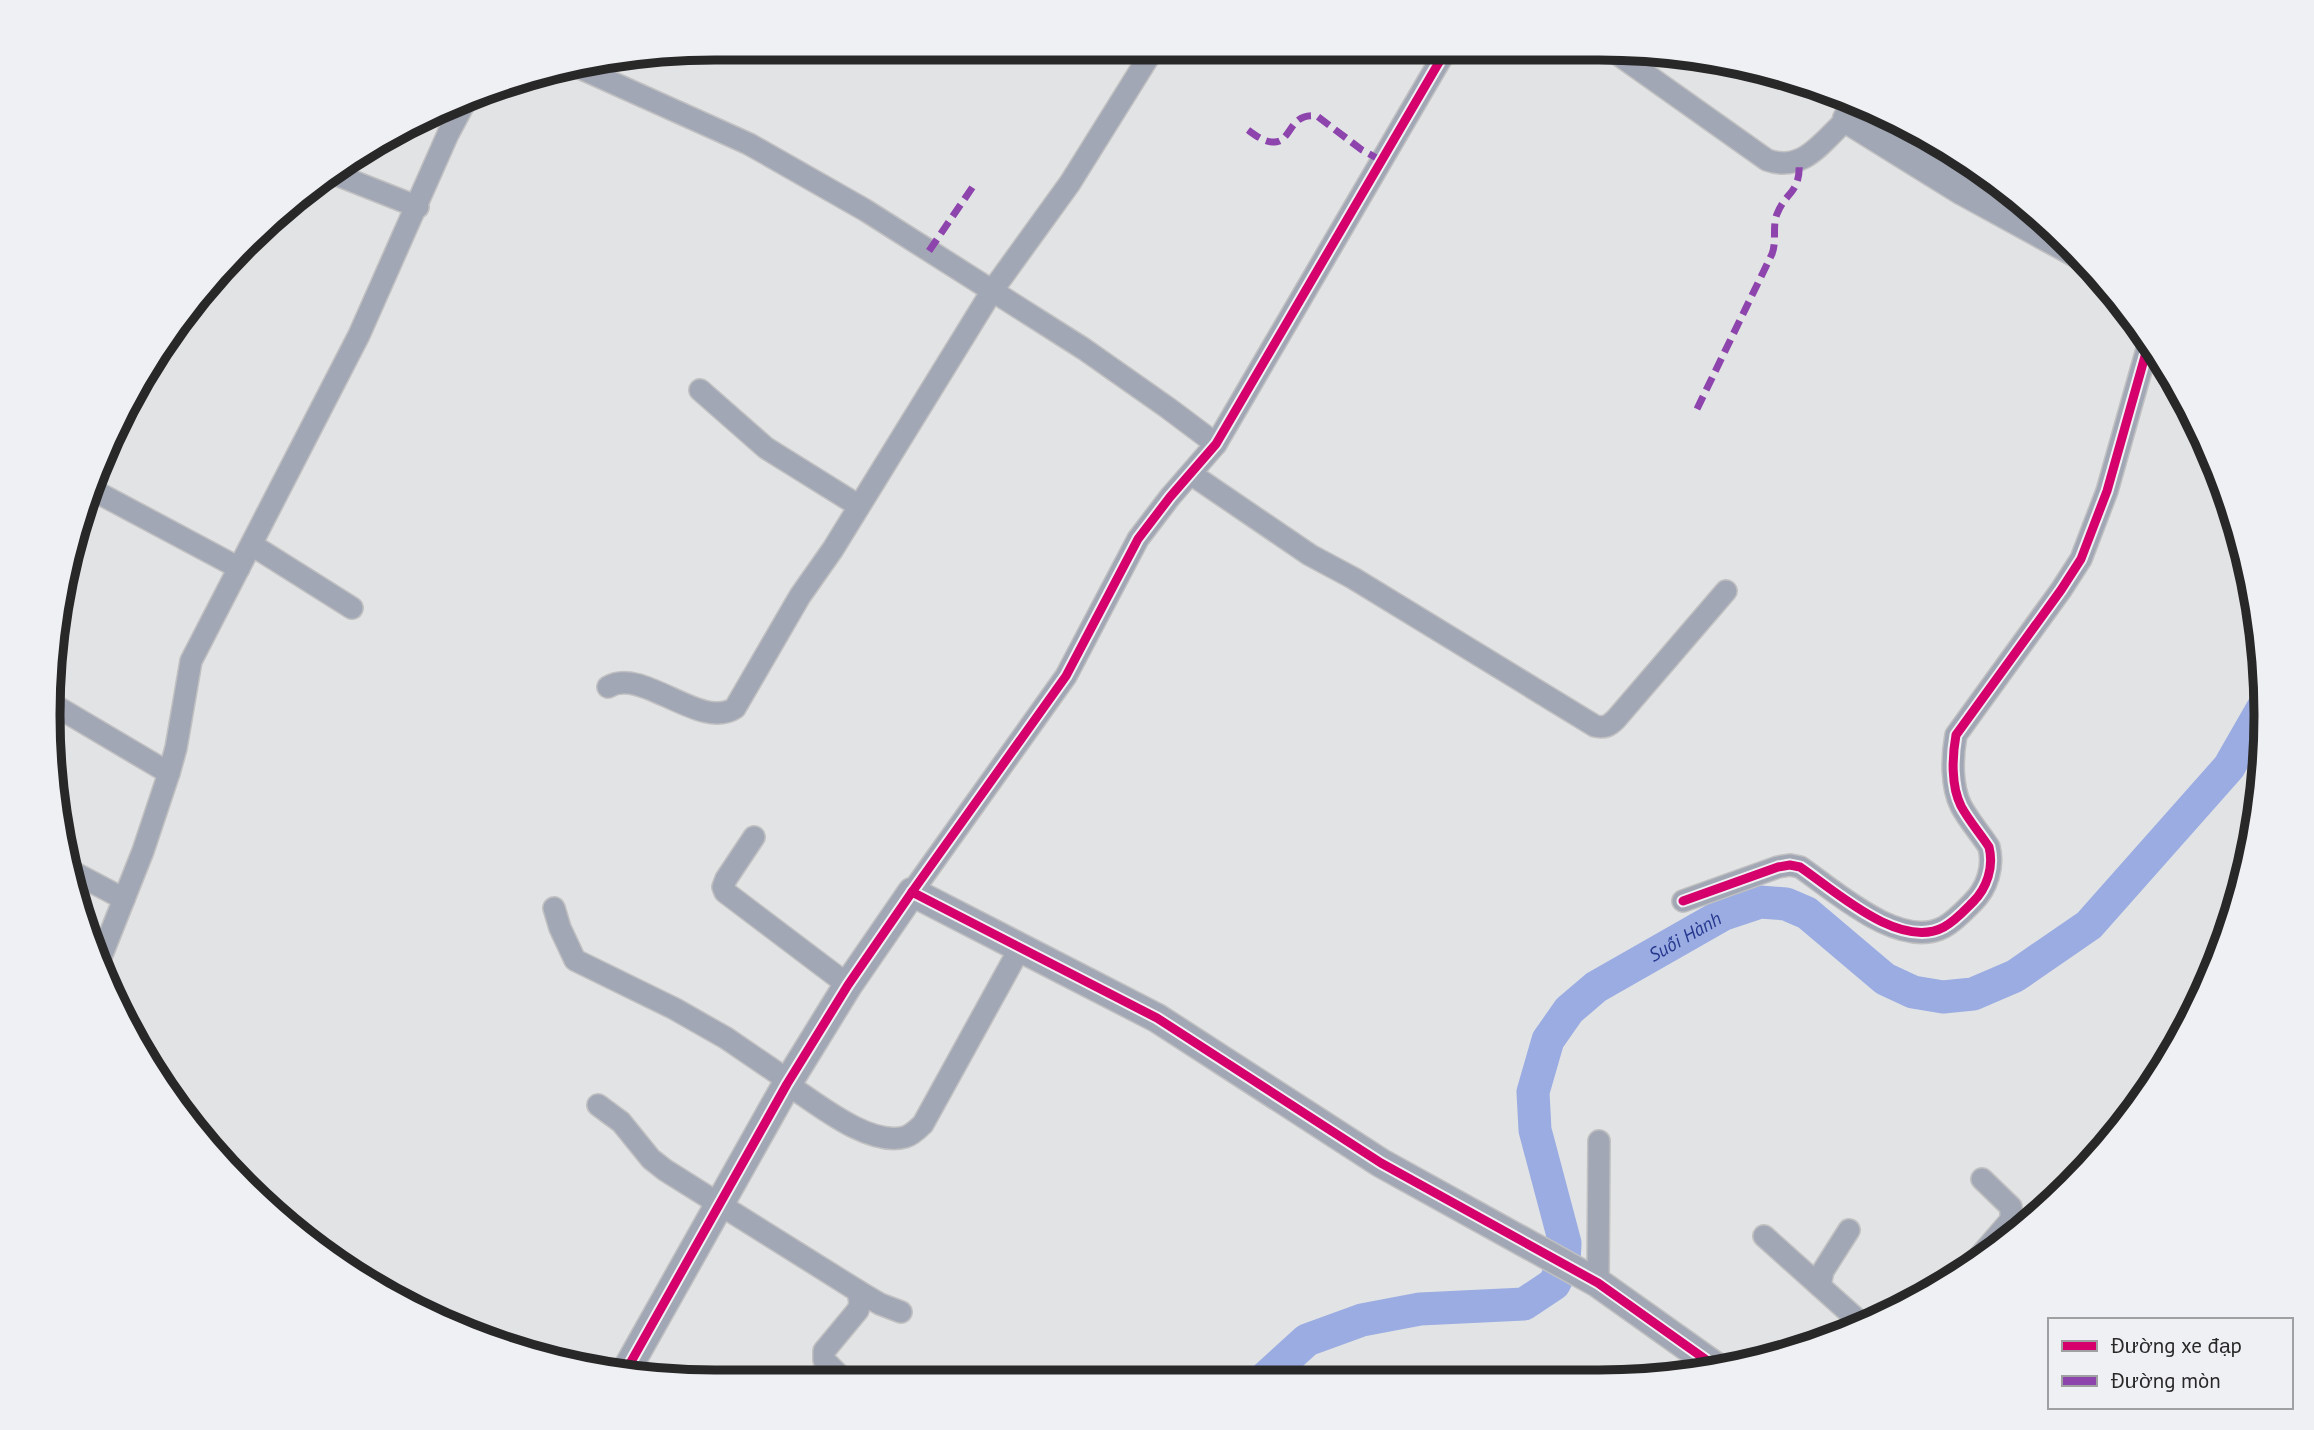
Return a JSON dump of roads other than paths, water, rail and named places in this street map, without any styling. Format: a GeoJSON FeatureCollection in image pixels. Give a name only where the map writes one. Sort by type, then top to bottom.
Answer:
{"type":"FeatureCollection","features":[{"type":"Feature","properties":{"kind":"street"},"geometry":{"type":"LineString","coordinates":[[608,687],[615,682],[629,682],[705,712],[728,713],[735,708],[782,625],[992,291],[1070,183],[1147,60]]}},
{"type":"Feature","properties":{"kind":"street"},"geometry":{"type":"LineString","coordinates":[[629,1365],[788,1082],[848,985],[1066,676],[1138,539],[1216,444],[1440,60]]}},
{"type":"Feature","properties":{"kind":"street"},"geometry":{"type":"LineString","coordinates":[[1628,61],[1756,153],[1779,164],[1799,162],[1851,110]]}},
{"type":"Feature","properties":{"kind":"street"},"geometry":{"type":"LineString","coordinates":[[588,72],[749,144],[865,210],[1105,364],[1216,444]]}},
{"type":"Feature","properties":{"kind":"street"},"geometry":{"type":"LineString","coordinates":[[103,951],[170,773],[191,661],[359,335],[460,111]]}},
{"type":"Feature","properties":{"kind":"street"},"geometry":{"type":"LineString","coordinates":[[1855,111],[1931,172],[2025,217]]}},
{"type":"Feature","properties":{"kind":"street"},"geometry":{"type":"LineString","coordinates":[[342,177],[418,207]]}},
{"type":"Feature","properties":{"kind":"street"},"geometry":{"type":"LineString","coordinates":[[1683,901],[1777,867],[1790,865],[1800,867],[1871,916],[1902,930],[1922,932],[1942,928],[1978,897],[1991,867],[1991,854],[1960,803],[1955,786],[1956,735],[2081,559],[2107,491],[2146,355]]}},
{"type":"Feature","properties":{"kind":"street"},"geometry":{"type":"LineString","coordinates":[[700,390],[766,447],[859,506]]}},
{"type":"Feature","properties":{"kind":"street"},"geometry":{"type":"LineString","coordinates":[[1191,474],[1310,555],[1353,578],[1595,726],[1609,726],[1616,719],[1726,591]]}},
{"type":"Feature","properties":{"kind":"street"},"geometry":{"type":"LineString","coordinates":[[98,493],[240,568]]}},
{"type":"Feature","properties":{"kind":"street"},"geometry":{"type":"LineString","coordinates":[[252,545],[352,608]]}},
{"type":"Feature","properties":{"kind":"street"},"geometry":{"type":"LineString","coordinates":[[60,709],[170,773]]}},
{"type":"Feature","properties":{"kind":"street"},"geometry":{"type":"LineString","coordinates":[[754,837],[726,879],[723,887],[725,892],[848,985]]}},
{"type":"Feature","properties":{"kind":"street"},"geometry":{"type":"LineString","coordinates":[[80,876],[124,899]]}},
{"type":"Feature","properties":{"kind":"street"},"geometry":{"type":"LineString","coordinates":[[912,892],[1157,1018],[1381,1163],[1598,1283],[1708,1361]]}},
{"type":"Feature","properties":{"kind":"street"},"geometry":{"type":"LineString","coordinates":[[554,908],[575,960],[675,1009],[726,1038],[860,1130],[891,1138],[905,1137],[923,1124],[1020,948]]}},
{"type":"Feature","properties":{"kind":"street"},"geometry":{"type":"LineString","coordinates":[[598,1105],[621,1122],[651,1159],[858,1291],[901,1312]]}},
{"type":"Feature","properties":{"kind":"street"},"geometry":{"type":"LineString","coordinates":[[1598,1283],[1600,1140]]}},
{"type":"Feature","properties":{"kind":"street"},"geometry":{"type":"LineString","coordinates":[[1982,1179],[2011,1207],[2011,1220],[1998,1235]]}},
{"type":"Feature","properties":{"kind":"street"},"geometry":{"type":"LineString","coordinates":[[1820,1286],[1823,1271],[1849,1230]]}},
{"type":"Feature","properties":{"kind":"street"},"geometry":{"type":"LineString","coordinates":[[1764,1236],[1856,1318]]}},
{"type":"Feature","properties":{"kind":"street"},"geometry":{"type":"LineString","coordinates":[[834,1370],[824,1360],[824,1351],[858,1310],[858,1291]]}},
{"type":"Feature","properties":{"kind":"waterway","name":"Suối Hành"},"geometry":{"type":"LineString","coordinates":[[1274,1370],[1307,1340],[1362,1320],[1420,1309],[1524,1304],[1554,1284],[1564,1264],[1565,1243],[1535,1130],[1533,1092],[1548,1040],[1569,1010],[1596,987],[1724,914],[1760,902],[1786,904],[1807,913],[1885,979],[1913,992],[1943,997],[1973,994],[2015,976],[2089,925],[2229,767],[2254,724]]}}]}
